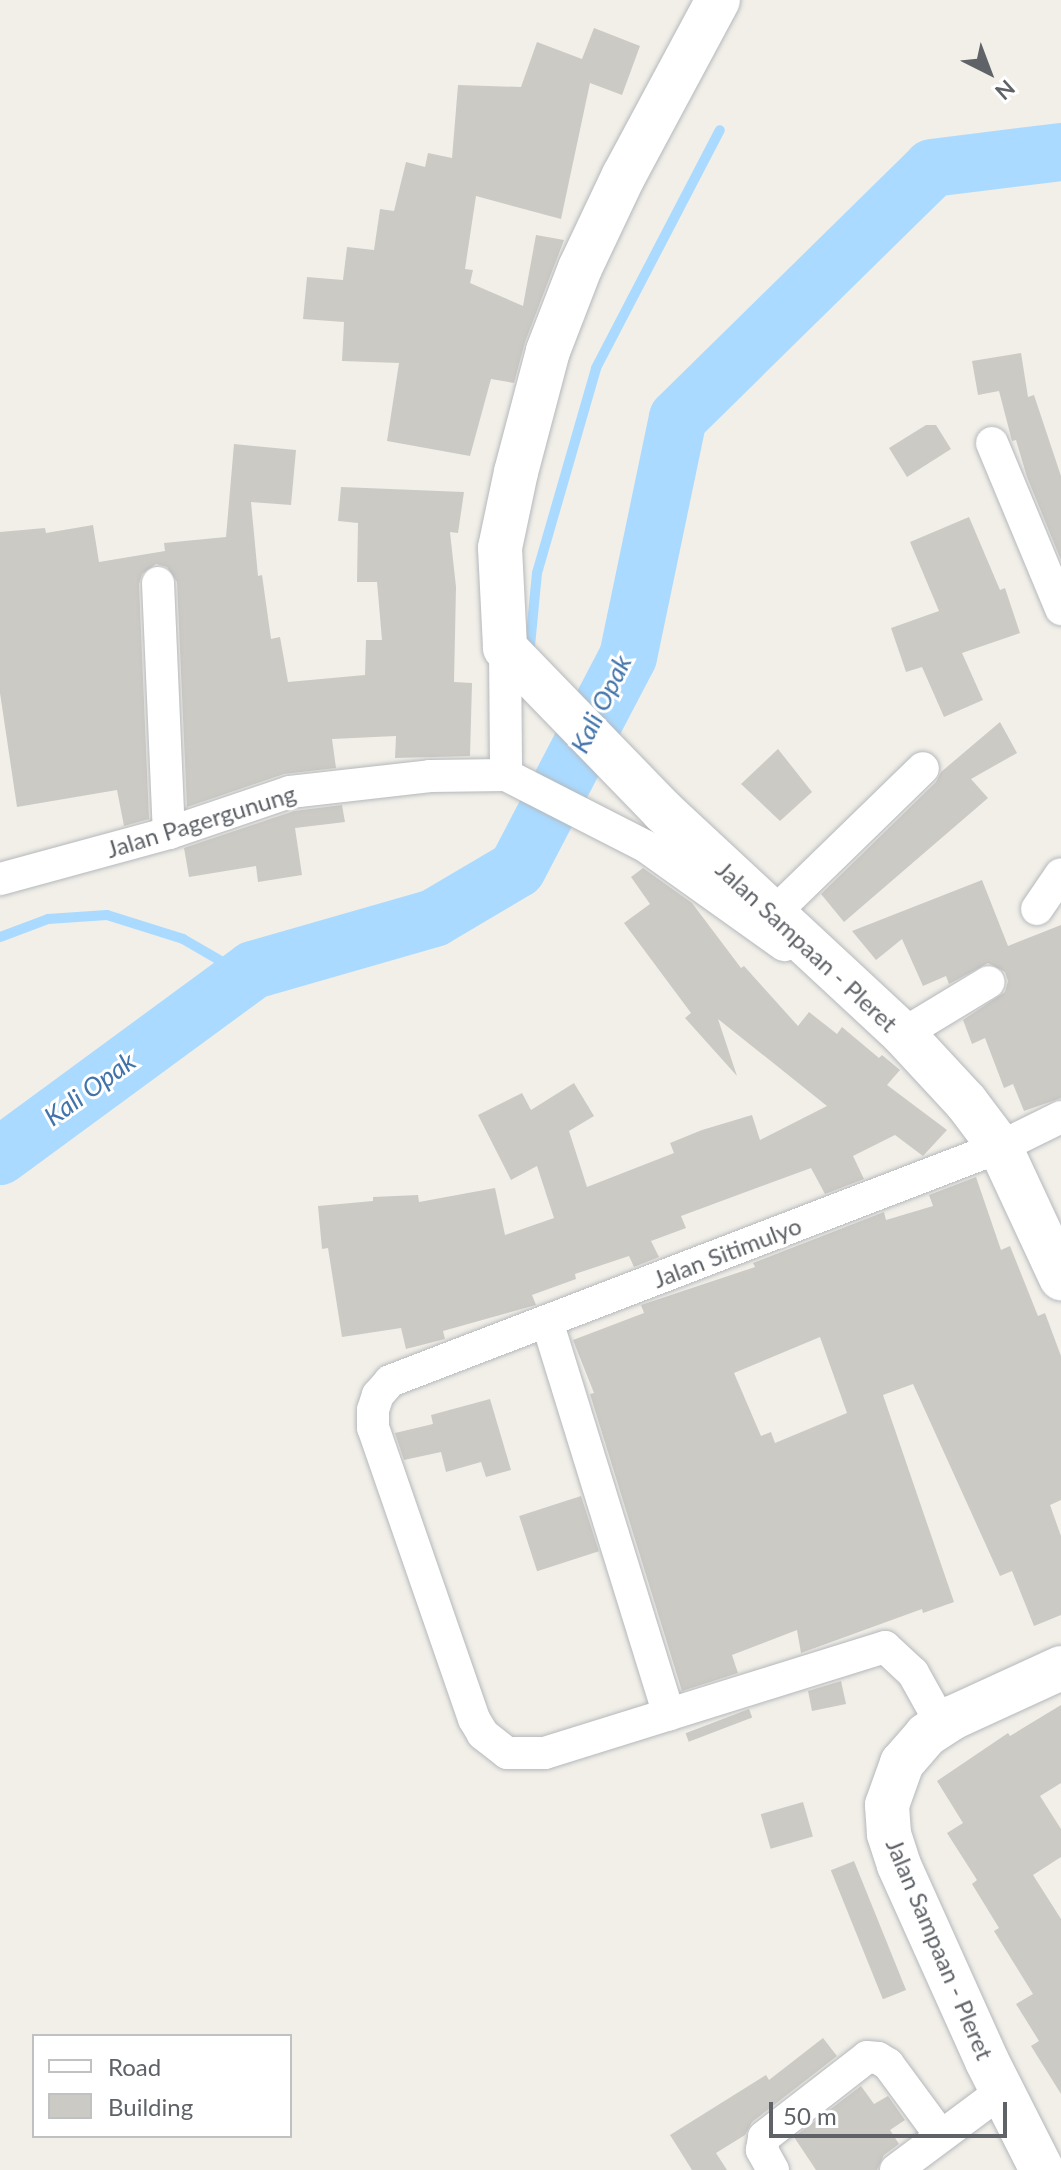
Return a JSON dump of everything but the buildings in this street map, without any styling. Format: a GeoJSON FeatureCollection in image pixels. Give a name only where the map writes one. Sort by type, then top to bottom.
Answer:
{"type":"FeatureCollection","features":[{"type":"Feature","properties":{"kind":"main road"},"geometry":{"type":"LineString","coordinates":[[505,648],[500,548],[516,472],[548,351],[580,268],[624,175],[718,0]]}},
{"type":"Feature","properties":{"kind":"main road","name":"Jalan Sampaan - Pleret"},"geometry":{"type":"LineString","coordinates":[[505,648],[536,681],[654,829],[773,914],[903,1034],[966,1102],[1000,1147],[1061,1278]]}},
{"type":"Feature","properties":{"kind":"main road","name":"Jalan Sampaan - Pleret"},"geometry":{"type":"LineString","coordinates":[[1048,2164],[1002,2091],[899,1865],[889,1834],[887,1805],[902,1763],[926,1735],[1061,1668]]}},
{"type":"Feature","properties":{"kind":"street"},"geometry":{"type":"LineString","coordinates":[[992,443],[1061,609]]}},
{"type":"Feature","properties":{"kind":"street"},"geometry":{"type":"LineString","coordinates":[[158,583],[169,833]]}},
{"type":"Feature","properties":{"kind":"street"},"geometry":{"type":"LineString","coordinates":[[505,648],[519,781]]}},
{"type":"Feature","properties":{"kind":"street"},"geometry":{"type":"LineString","coordinates":[[773,914],[923,768]]}},
{"type":"Feature","properties":{"kind":"street","name":"Jalan Pagergunung"},"geometry":{"type":"LineString","coordinates":[[0,879],[169,833],[290,792],[430,776],[519,781],[654,829],[866,1002]]}},
{"type":"Feature","properties":{"kind":"street"},"geometry":{"type":"LineString","coordinates":[[1037,909],[1061,874]]}},
{"type":"Feature","properties":{"kind":"street"},"geometry":{"type":"LineString","coordinates":[[903,1034],[989,982]]}},
{"type":"Feature","properties":{"kind":"street","name":"Jalan Sitimulyo"},"geometry":{"type":"LineString","coordinates":[[669,1714],[545,1753],[507,1753],[483,1734],[434,1611],[373,1428],[373,1410],[378,1395],[390,1381],[1000,1147],[1061,1117]]}},
{"type":"Feature","properties":{"kind":"street"},"geometry":{"type":"LineString","coordinates":[[547,1321],[669,1714],[885,1647],[913,1673],[942,1725]]}},
{"type":"Feature","properties":{"kind":"street"},"geometry":{"type":"LineString","coordinates":[[773,2170],[762,2150],[764,2137],[867,2057],[888,2064],[941,2136]]}},
{"type":"Feature","properties":{"kind":"street"},"geometry":{"type":"LineString","coordinates":[[896,2170],[1002,2091]]}},
{"type":"Feature","properties":{"kind":"waterway"},"geometry":{"type":"LineString","coordinates":[[529,656],[537,573],[596,368],[720,130]]}},
{"type":"Feature","properties":{"kind":"waterway","name":"Kali Opak"},"geometry":{"type":"LineString","coordinates":[[0,1156],[253,970],[434,918],[517,869],[628,657],[678,418],[932,168],[1061,152]]}},
{"type":"Feature","properties":{"kind":"waterway"},"geometry":{"type":"LineString","coordinates":[[0,937],[48,919],[107,915],[183,939],[245,975]]}}]}
